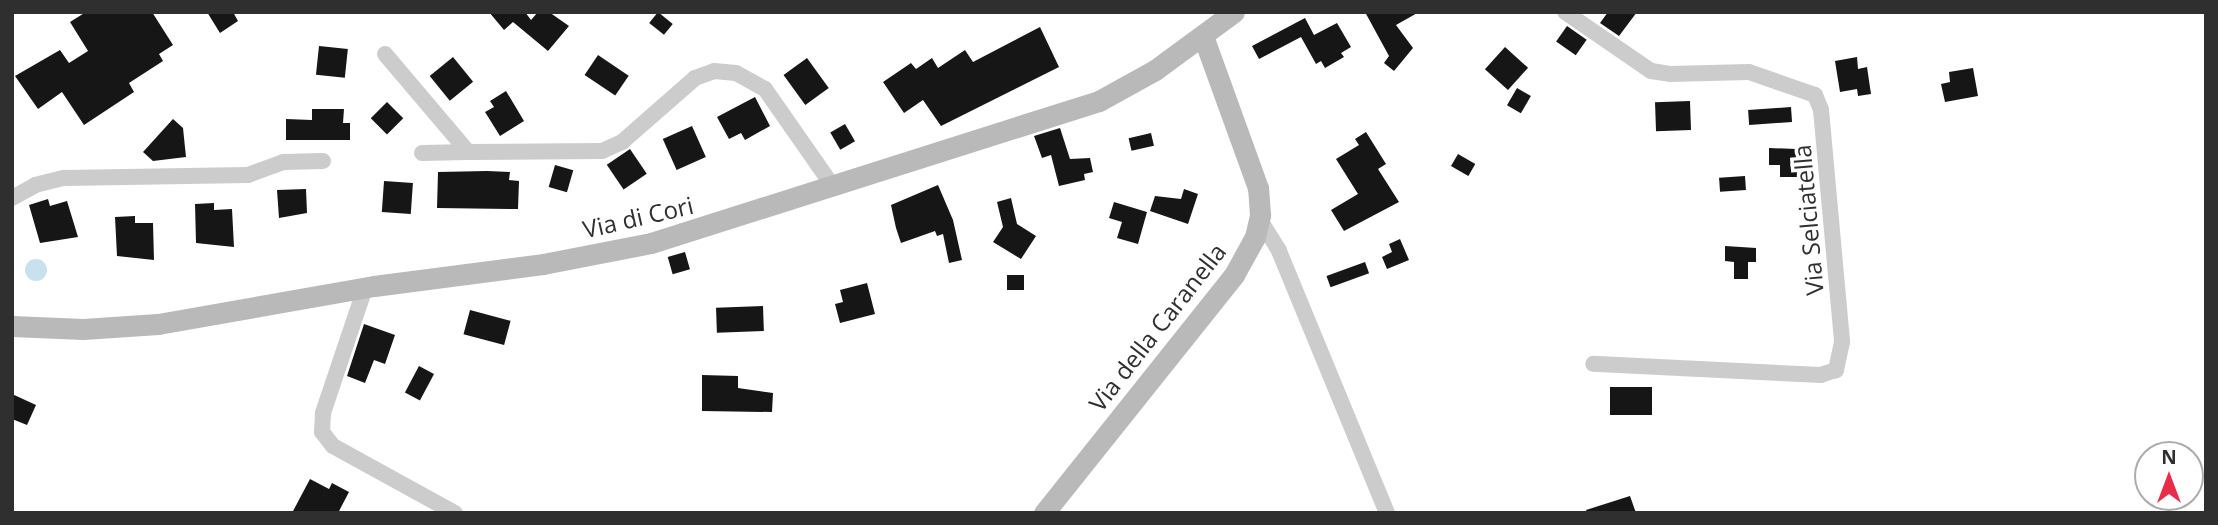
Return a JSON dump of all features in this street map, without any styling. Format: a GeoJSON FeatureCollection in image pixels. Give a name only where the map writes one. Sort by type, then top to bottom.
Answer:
{"type":"FeatureCollection","features":[{"type":"Feature","properties":{"kind":"main road","name":"Via di Cori"},"geometry":{"type":"LineString","coordinates":[[12,326],[134,327],[365,288],[623,249],[834,188],[1099,101],[1203,36],[1234,12]]}},
{"type":"Feature","properties":{"kind":"main road","name":"Via della Caranella"},"geometry":{"type":"LineString","coordinates":[[1044,513],[1238,270],[1260,220],[1256,180],[1203,36]]}},
{"type":"Feature","properties":{"kind":"street","name":"Via Selciatella"},"geometry":{"type":"LineString","coordinates":[[1565,12],[1651,71],[1671,75],[1749,72],[1815,95],[1821,110],[1842,342],[1838,367],[1821,375],[1593,363]]}},
{"type":"Feature","properties":{"kind":"street"},"geometry":{"type":"LineString","coordinates":[[385,54],[468,152]]}},
{"type":"Feature","properties":{"kind":"street"},"geometry":{"type":"LineString","coordinates":[[422,153],[602,151],[622,142],[688,82],[707,72],[725,70],[748,77],[765,89],[834,188]]}},
{"type":"Feature","properties":{"kind":"street"},"geometry":{"type":"LineString","coordinates":[[12,198],[35,185],[64,178],[244,176],[283,162],[323,161]]}},
{"type":"Feature","properties":{"kind":"street"},"geometry":{"type":"LineString","coordinates":[[1260,220],[1279,251],[1387,513]]}},
{"type":"Feature","properties":{"kind":"street"},"geometry":{"type":"LineString","coordinates":[[365,288],[323,413],[322,432],[333,446],[455,513]]}},
{"type":"Feature","properties":{"kind":"water"},"geometry":{"type":"Polygon","coordinates":[[[36,259],[44,262],[47,270],[44,278],[36,281],[28,278],[25,270],[28,262],[36,259]]]}},
{"type":"Feature","properties":{"kind":"building"},"geometry":{"type":"Polygon","coordinates":[[[86,12],[152,12],[173,45],[159,54],[163,61],[129,83],[134,92],[84,125],[62,92],[38,109],[15,76],[60,50],[69,63],[88,51],[70,22],[86,12]]]}},
{"type":"Feature","properties":{"kind":"building"},"geometry":{"type":"Polygon","coordinates":[[[207,12],[233,12],[238,21],[220,33],[207,12]]]}},
{"type":"Feature","properties":{"kind":"building"},"geometry":{"type":"Polygon","coordinates":[[[489,12],[525,12],[531,20],[538,12],[549,12],[569,26],[548,51],[513,22],[504,30],[489,12]]]}},
{"type":"Feature","properties":{"kind":"building"},"geometry":{"type":"Polygon","coordinates":[[[658,12],[673,24],[664,35],[649,23],[658,12]]]}},
{"type":"Feature","properties":{"kind":"building"},"geometry":{"type":"Polygon","coordinates":[[[1365,12],[1419,12],[1396,25],[1413,48],[1394,71],[1384,63],[1389,56],[1365,12]]]}},
{"type":"Feature","properties":{"kind":"building"},"geometry":{"type":"Polygon","coordinates":[[[1608,12],[1637,12],[1619,36],[1600,23],[1608,12]]]}},
{"type":"Feature","properties":{"kind":"building"},"geometry":{"type":"Polygon","coordinates":[[[1305,18],[1314,35],[1337,23],[1351,47],[1341,53],[1344,57],[1325,68],[1321,61],[1316,64],[1301,37],[1259,59],[1252,46],[1305,18]]]}},
{"type":"Feature","properties":{"kind":"building"},"geometry":{"type":"Polygon","coordinates":[[[1567,26],[1587,40],[1576,55],[1556,42],[1567,26]]]}},
{"type":"Feature","properties":{"kind":"building"},"geometry":{"type":"Polygon","coordinates":[[[1040,27],[1059,67],[941,126],[923,100],[904,113],[883,82],[911,63],[916,69],[932,58],[938,68],[965,50],[973,62],[1040,27]]]}},
{"type":"Feature","properties":{"kind":"building"},"geometry":{"type":"Polygon","coordinates":[[[319,46],[348,49],[345,78],[316,75],[319,46]]]}},
{"type":"Feature","properties":{"kind":"building"},"geometry":{"type":"Polygon","coordinates":[[[1505,47],[1528,68],[1508,90],[1485,69],[1505,47]]]}},
{"type":"Feature","properties":{"kind":"building"},"geometry":{"type":"Polygon","coordinates":[[[598,55],[629,76],[615,96],[585,75],[598,55]]]}},
{"type":"Feature","properties":{"kind":"building"},"geometry":{"type":"Polygon","coordinates":[[[453,57],[473,82],[450,101],[430,76],[453,57]]]}},
{"type":"Feature","properties":{"kind":"building"},"geometry":{"type":"Polygon","coordinates":[[[1857,57],[1858,69],[1867,67],[1871,94],[1858,96],[1857,89],[1840,92],[1835,61],[1857,57]]]}},
{"type":"Feature","properties":{"kind":"building"},"geometry":{"type":"Polygon","coordinates":[[[807,58],[829,88],[805,105],[784,75],[807,58]]]}},
{"type":"Feature","properties":{"kind":"building"},"geometry":{"type":"Polygon","coordinates":[[[1973,68],[1978,96],[1945,102],[1941,84],[1950,82],[1949,72],[1973,68]]]}},
{"type":"Feature","properties":{"kind":"building"},"geometry":{"type":"Polygon","coordinates":[[[1517,88],[1531,96],[1521,113],[1507,105],[1517,88]]]}},
{"type":"Feature","properties":{"kind":"building"},"geometry":{"type":"Polygon","coordinates":[[[506,91],[524,121],[500,136],[485,112],[494,107],[490,101],[506,91]]]}},
{"type":"Feature","properties":{"kind":"building"},"geometry":{"type":"Polygon","coordinates":[[[755,97],[770,126],[745,140],[741,133],[729,139],[717,117],[755,97]]]}},
{"type":"Feature","properties":{"kind":"building"},"geometry":{"type":"Polygon","coordinates":[[[1690,101],[1691,130],[1656,131],[1655,102],[1690,101]]]}},
{"type":"Feature","properties":{"kind":"building"},"geometry":{"type":"Polygon","coordinates":[[[387,102],[403,118],[387,135],[371,118],[387,102]]]}},
{"type":"Feature","properties":{"kind":"building"},"geometry":{"type":"Polygon","coordinates":[[[1791,107],[1792,122],[1749,125],[1748,110],[1791,107]]]}},
{"type":"Feature","properties":{"kind":"building"},"geometry":{"type":"Polygon","coordinates":[[[312,109],[344,109],[343,123],[350,123],[350,140],[286,140],[286,119],[312,120],[312,109]]]}},
{"type":"Feature","properties":{"kind":"building"},"geometry":{"type":"Polygon","coordinates":[[[173,119],[183,128],[186,157],[153,161],[143,152],[173,119]]]}},
{"type":"Feature","properties":{"kind":"building"},"geometry":{"type":"Polygon","coordinates":[[[845,124],[855,141],[840,150],[830,132],[845,124]]]}},
{"type":"Feature","properties":{"kind":"building"},"geometry":{"type":"Polygon","coordinates":[[[692,126],[706,157],[677,170],[663,139],[692,126]]]}},
{"type":"Feature","properties":{"kind":"building"},"geometry":{"type":"Polygon","coordinates":[[[1060,128],[1070,159],[1090,158],[1093,172],[1084,174],[1085,180],[1059,186],[1051,155],[1042,158],[1034,136],[1060,128]]]}},
{"type":"Feature","properties":{"kind":"building"},"geometry":{"type":"Polygon","coordinates":[[[1366,132],[1386,164],[1378,169],[1399,202],[1344,231],[1331,210],[1358,194],[1336,159],[1359,145],[1355,139],[1366,132]]]}},
{"type":"Feature","properties":{"kind":"building"},"geometry":{"type":"Polygon","coordinates":[[[1151,133],[1154,146],[1132,151],[1129,138],[1151,133]]]}},
{"type":"Feature","properties":{"kind":"building"},"geometry":{"type":"Polygon","coordinates":[[[1769,148],[1796,149],[1797,177],[1780,177],[1780,165],[1769,165],[1769,148]]]}},
{"type":"Feature","properties":{"kind":"building"},"geometry":{"type":"Polygon","coordinates":[[[630,149],[647,174],[624,190],[607,165],[630,149]]]}},
{"type":"Feature","properties":{"kind":"building"},"geometry":{"type":"Polygon","coordinates":[[[1458,154],[1475,164],[1468,176],[1451,166],[1458,154]]]}},
{"type":"Feature","properties":{"kind":"building"},"geometry":{"type":"Polygon","coordinates":[[[555,165],[573,170],[567,192],[549,187],[555,165]]]}},
{"type":"Feature","properties":{"kind":"building"},"geometry":{"type":"Polygon","coordinates":[[[438,172],[510,172],[509,180],[519,181],[518,209],[437,208],[438,172]]]}},
{"type":"Feature","properties":{"kind":"building"},"geometry":{"type":"Polygon","coordinates":[[[1745,176],[1746,190],[1720,192],[1719,178],[1745,176]]]}},
{"type":"Feature","properties":{"kind":"building"},"geometry":{"type":"Polygon","coordinates":[[[384,181],[413,183],[411,214],[382,212],[384,181]]]}},
{"type":"Feature","properties":{"kind":"building"},"geometry":{"type":"Polygon","coordinates":[[[938,185],[953,220],[962,260],[949,263],[943,234],[937,236],[935,231],[901,243],[891,205],[938,185]]]}},
{"type":"Feature","properties":{"kind":"building"},"geometry":{"type":"Polygon","coordinates":[[[306,189],[307,213],[279,218],[277,190],[306,189]]]}},
{"type":"Feature","properties":{"kind":"building"},"geometry":{"type":"Polygon","coordinates":[[[1184,189],[1198,194],[1188,224],[1150,211],[1155,196],[1181,199],[1184,189]]]}},
{"type":"Feature","properties":{"kind":"building"},"geometry":{"type":"Polygon","coordinates":[[[1011,198],[1017,224],[1036,236],[1021,259],[993,242],[1003,227],[997,202],[1011,198]]]}},
{"type":"Feature","properties":{"kind":"building"},"geometry":{"type":"Polygon","coordinates":[[[48,199],[50,206],[67,201],[78,237],[40,243],[29,205],[48,199]]]}},
{"type":"Feature","properties":{"kind":"building"},"geometry":{"type":"Polygon","coordinates":[[[1114,202],[1147,212],[1138,244],[1117,238],[1122,222],[1109,218],[1114,202]]]}},
{"type":"Feature","properties":{"kind":"building"},"geometry":{"type":"Polygon","coordinates":[[[214,203],[214,210],[232,209],[234,247],[196,243],[195,204],[214,203]]]}},
{"type":"Feature","properties":{"kind":"building"},"geometry":{"type":"Polygon","coordinates":[[[135,216],[135,223],[153,223],[154,260],[117,256],[115,217],[135,216]]]}},
{"type":"Feature","properties":{"kind":"building"},"geometry":{"type":"Polygon","coordinates":[[[1400,239],[1409,260],[1387,269],[1382,257],[1392,252],[1389,244],[1400,239]]]}},
{"type":"Feature","properties":{"kind":"building"},"geometry":{"type":"Polygon","coordinates":[[[1725,246],[1756,248],[1756,262],[1748,262],[1748,279],[1734,279],[1734,262],[1725,261],[1725,246]]]}},
{"type":"Feature","properties":{"kind":"building"},"geometry":{"type":"Polygon","coordinates":[[[685,252],[690,269],[673,274],[668,257],[685,252]]]}},
{"type":"Feature","properties":{"kind":"building"},"geometry":{"type":"Polygon","coordinates":[[[1365,262],[1369,273],[1331,287],[1326,276],[1365,262]]]}},
{"type":"Feature","properties":{"kind":"building"},"geometry":{"type":"Polygon","coordinates":[[[1007,275],[1024,275],[1024,290],[1007,290],[1007,275]]]}},
{"type":"Feature","properties":{"kind":"building"},"geometry":{"type":"Polygon","coordinates":[[[867,283],[875,314],[840,323],[835,304],[843,302],[840,290],[867,283]]]}},
{"type":"Feature","properties":{"kind":"building"},"geometry":{"type":"Polygon","coordinates":[[[763,306],[764,331],[717,333],[716,308],[763,306]]]}},
{"type":"Feature","properties":{"kind":"building"},"geometry":{"type":"Polygon","coordinates":[[[470,310],[511,321],[504,345],[464,334],[470,310]]]}},
{"type":"Feature","properties":{"kind":"building"},"geometry":{"type":"Polygon","coordinates":[[[364,324],[395,335],[385,364],[374,360],[365,383],[347,376],[364,324]]]}},
{"type":"Feature","properties":{"kind":"building"},"geometry":{"type":"Polygon","coordinates":[[[419,366],[434,374],[420,400],[405,392],[419,366]]]}},
{"type":"Feature","properties":{"kind":"building"},"geometry":{"type":"Polygon","coordinates":[[[702,375],[738,376],[738,388],[773,393],[772,412],[702,411],[702,375]]]}},
{"type":"Feature","properties":{"kind":"building"},"geometry":{"type":"Polygon","coordinates":[[[1610,387],[1652,387],[1652,415],[1610,415],[1610,387]]]}},
{"type":"Feature","properties":{"kind":"building"},"geometry":{"type":"Polygon","coordinates":[[[12,394],[36,405],[27,425],[12,419],[12,394]]]}},
{"type":"Feature","properties":{"kind":"building"},"geometry":{"type":"Polygon","coordinates":[[[310,479],[329,489],[332,483],[349,492],[338,513],[292,513],[310,479]]]}},
{"type":"Feature","properties":{"kind":"building"},"geometry":{"type":"Polygon","coordinates":[[[1630,496],[1636,513],[1587,513],[1586,510],[1630,496]]]}}]}
